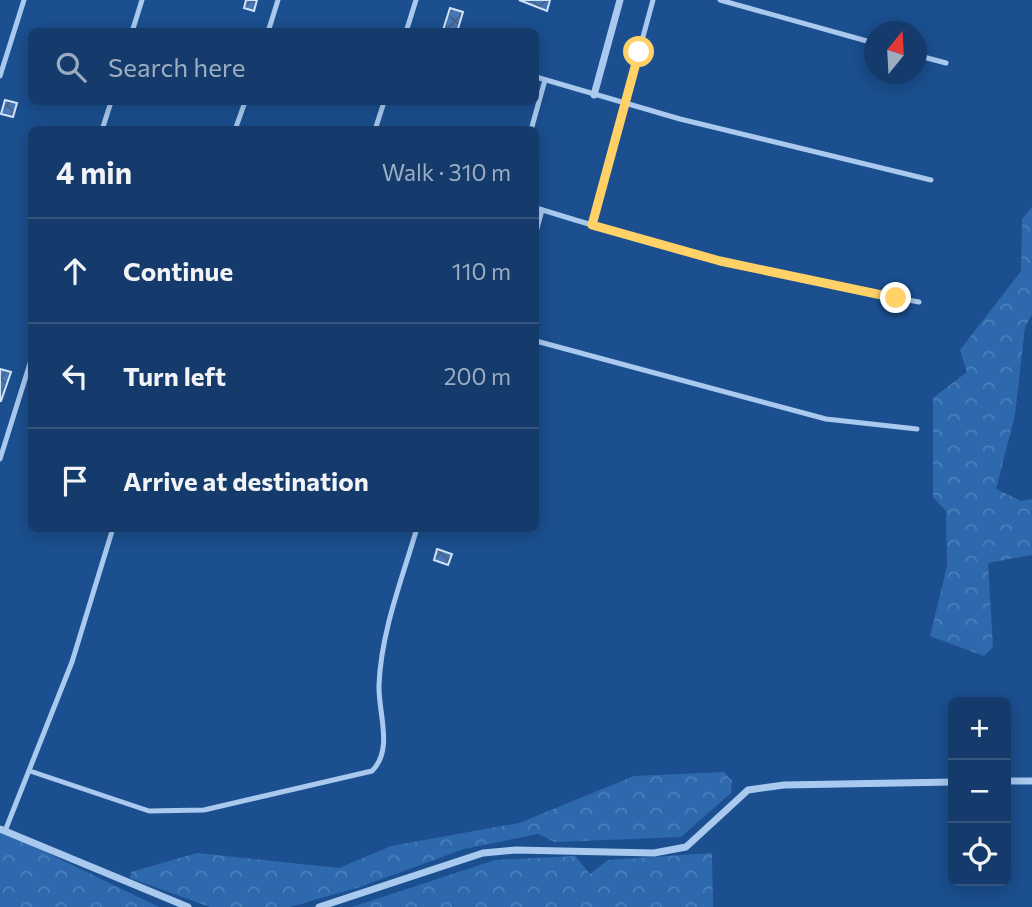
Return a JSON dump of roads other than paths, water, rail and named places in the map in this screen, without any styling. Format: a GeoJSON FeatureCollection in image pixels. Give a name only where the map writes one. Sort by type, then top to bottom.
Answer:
{"type":"FeatureCollection","features":[{"type":"Feature","properties":{"kind":"street"},"geometry":{"type":"LineString","coordinates":[[594,95],[620,0]]}},
{"type":"Feature","properties":{"kind":"street"},"geometry":{"type":"LineString","coordinates":[[1011,781],[1032,781]]}},
{"type":"Feature","properties":{"kind":"street"},"geometry":{"type":"LineString","coordinates":[[319,907],[483,853],[516,850],[654,853],[686,847],[748,790],[784,785],[948,782]]}},
{"type":"Feature","properties":{"kind":"street"},"geometry":{"type":"LineString","coordinates":[[3,830],[188,907]]}},
{"type":"Feature","properties":{"kind":"lane"},"geometry":{"type":"LineString","coordinates":[[0,76],[24,0]]}},
{"type":"Feature","properties":{"kind":"lane"},"geometry":{"type":"LineString","coordinates":[[133,28],[142,0]]}},
{"type":"Feature","properties":{"kind":"lane"},"geometry":{"type":"LineString","coordinates":[[269,28],[278,0]]}},
{"type":"Feature","properties":{"kind":"lane"},"geometry":{"type":"LineString","coordinates":[[407,28],[416,0]]}},
{"type":"Feature","properties":{"kind":"lane"},"geometry":{"type":"LineString","coordinates":[[592,225],[653,0]]}},
{"type":"Feature","properties":{"kind":"lane"},"geometry":{"type":"LineString","coordinates":[[720,0],[864,40]]}},
{"type":"Feature","properties":{"kind":"lane"},"geometry":{"type":"LineString","coordinates":[[927,58],[946,63]]}},
{"type":"Feature","properties":{"kind":"lane"},"geometry":{"type":"LineString","coordinates":[[539,78],[625,104],[931,180]]}},
{"type":"Feature","properties":{"kind":"lane"},"geometry":{"type":"LineString","coordinates":[[539,101],[545,80]]}},
{"type":"Feature","properties":{"kind":"lane"},"geometry":{"type":"LineString","coordinates":[[103,126],[110,105]]}},
{"type":"Feature","properties":{"kind":"lane"},"geometry":{"type":"LineString","coordinates":[[237,126],[244,105]]}},
{"type":"Feature","properties":{"kind":"lane"},"geometry":{"type":"LineString","coordinates":[[376,126],[383,105]]}},
{"type":"Feature","properties":{"kind":"lane"},"geometry":{"type":"LineString","coordinates":[[532,126],[538,105]]}},
{"type":"Feature","properties":{"kind":"lane"},"geometry":{"type":"LineString","coordinates":[[539,209],[720,261],[829,286],[919,302]]}},
{"type":"Feature","properties":{"kind":"lane"},"geometry":{"type":"LineString","coordinates":[[539,342],[826,419],[917,429]]}},
{"type":"Feature","properties":{"kind":"lane"},"geometry":{"type":"LineString","coordinates":[[0,459],[28,370]]}},
{"type":"Feature","properties":{"kind":"lane"},"geometry":{"type":"LineString","coordinates":[[3,830],[30,771],[72,662],[112,532]]}},
{"type":"Feature","properties":{"kind":"lane"},"geometry":{"type":"LineString","coordinates":[[30,771],[149,811],[204,810],[372,771],[380,763],[384,750],[379,684],[387,630],[416,532]]}}]}
